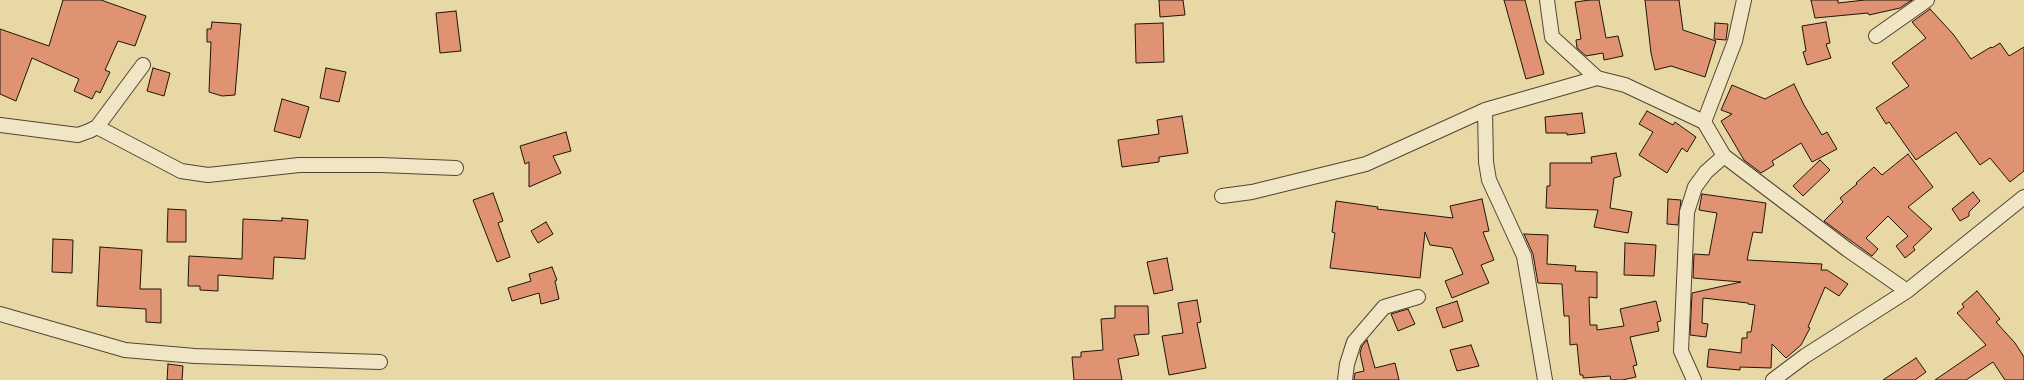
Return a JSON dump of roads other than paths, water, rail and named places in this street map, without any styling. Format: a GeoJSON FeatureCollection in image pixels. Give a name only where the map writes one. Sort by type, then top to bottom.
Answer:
{"type":"FeatureCollection","features":[{"type":"Feature","properties":{"kind":"street"},"geometry":{"type":"LineString","coordinates":[[1548,0],[1552,37],[1597,78],[1625,85],[1704,122],[1724,156],[1848,250],[1908,291]]}},
{"type":"Feature","properties":{"kind":"street"},"geometry":{"type":"LineString","coordinates":[[1704,122],[1735,41],[1744,0]]}},
{"type":"Feature","properties":{"kind":"street"},"geometry":{"type":"LineString","coordinates":[[1876,36],[1927,0]]}},
{"type":"Feature","properties":{"kind":"street"},"geometry":{"type":"LineString","coordinates":[[0,131],[0,125],[78,135],[97,127],[143,65]]}},
{"type":"Feature","properties":{"kind":"street"},"geometry":{"type":"LineString","coordinates":[[1222,196],[1252,192],[1366,164],[1485,110],[1597,78]]}},
{"type":"Feature","properties":{"kind":"street"},"geometry":{"type":"LineString","coordinates":[[1485,110],[1486,162],[1489,180],[1524,256],[1545,380]]}},
{"type":"Feature","properties":{"kind":"street"},"geometry":{"type":"LineString","coordinates":[[97,127],[182,171],[208,175],[300,165],[381,165],[456,168]]}},
{"type":"Feature","properties":{"kind":"street"},"geometry":{"type":"LineString","coordinates":[[1694,380],[1681,351],[1687,212],[1695,187],[1706,172],[1724,156]]}},
{"type":"Feature","properties":{"kind":"street"},"geometry":{"type":"LineString","coordinates":[[1773,380],[1805,356],[1908,291],[2024,197]]}},
{"type":"Feature","properties":{"kind":"street"},"geometry":{"type":"LineString","coordinates":[[1345,380],[1347,364],[1354,342],[1384,307],[1418,297]]}},
{"type":"Feature","properties":{"kind":"street"},"geometry":{"type":"LineString","coordinates":[[0,314],[125,350],[195,356],[380,362]]}}]}
